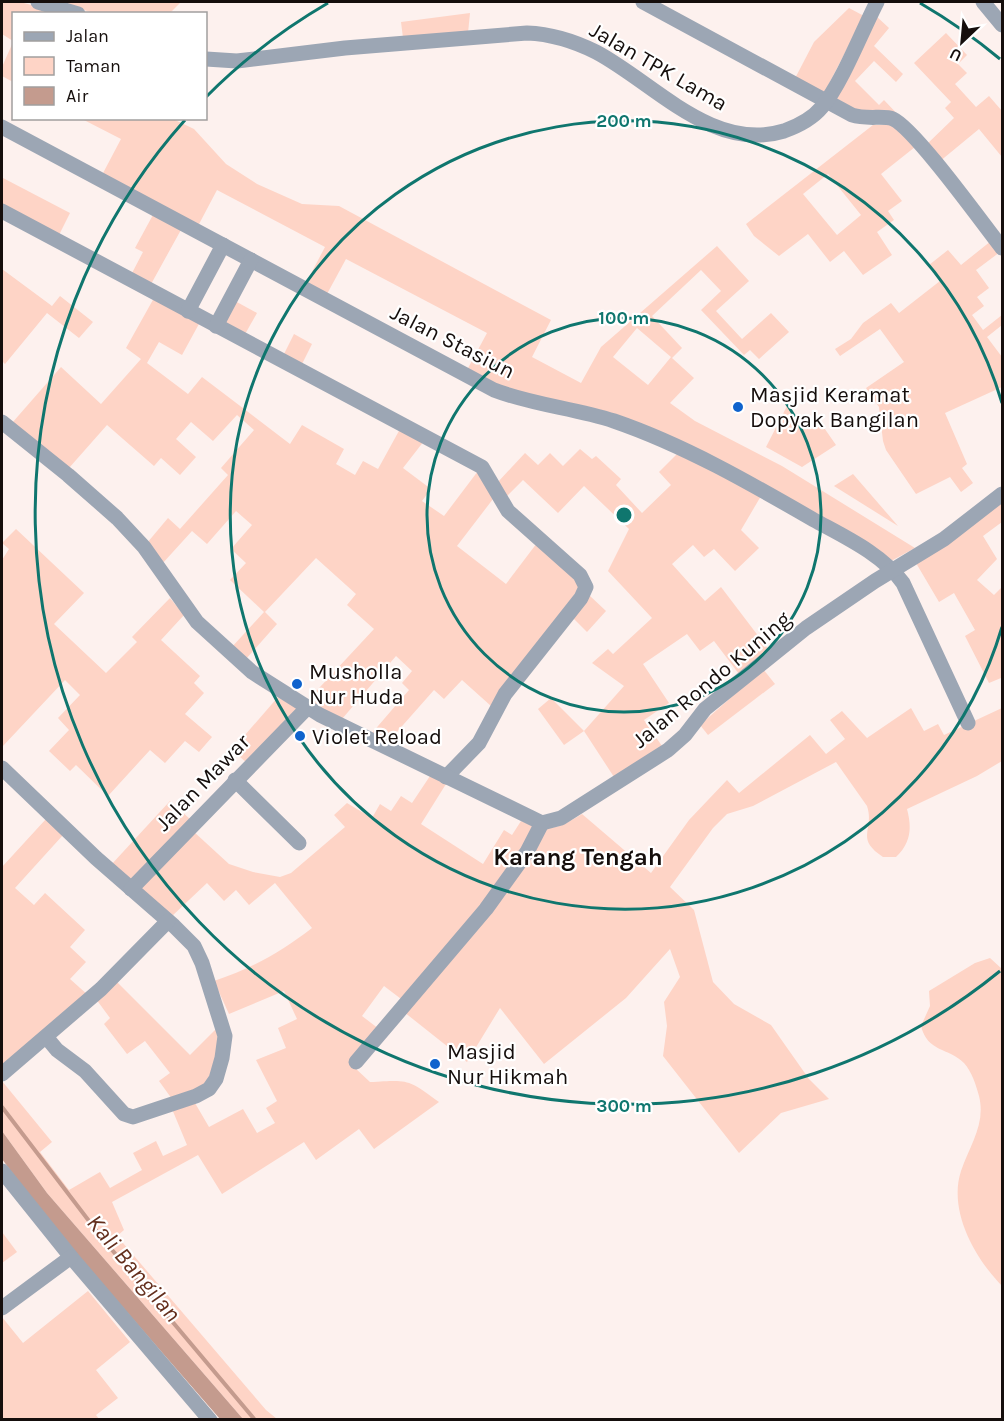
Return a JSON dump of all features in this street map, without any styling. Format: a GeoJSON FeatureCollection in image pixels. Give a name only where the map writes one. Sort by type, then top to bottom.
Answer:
{"type":"FeatureCollection","features":[{"type":"Feature","properties":{"kind":"street"},"geometry":{"type":"LineString","coordinates":[[38,2],[71,12]]}},
{"type":"Feature","properties":{"kind":"street"},"geometry":{"type":"LineString","coordinates":[[643,2],[860,117],[887,118],[896,121],[926,153],[1002,248]]}},
{"type":"Feature","properties":{"kind":"street","name":"Jalan TPK Lama"},"geometry":{"type":"LineString","coordinates":[[207,59],[237,61],[345,48],[539,33],[562,38],[590,49],[694,116],[740,134],[768,135],[793,128],[813,116],[828,99],[877,2]]}},
{"type":"Feature","properties":{"kind":"street"},"geometry":{"type":"LineString","coordinates":[[983,2],[1002,25]]}},
{"type":"Feature","properties":{"kind":"street","name":"Jalan Stasiun"},"geometry":{"type":"LineString","coordinates":[[2,127],[494,390],[531,403],[616,422],[725,470],[843,536],[893,570]]}},
{"type":"Feature","properties":{"kind":"street"},"geometry":{"type":"LineString","coordinates":[[2,212],[482,467],[508,511],[573,568],[584,581],[586,587],[581,598],[505,694],[479,743],[446,777]]}},
{"type":"Feature","properties":{"kind":"street"},"geometry":{"type":"LineString","coordinates":[[188,311],[223,245]]}},
{"type":"Feature","properties":{"kind":"street"},"geometry":{"type":"LineString","coordinates":[[216,326],[251,260]]}},
{"type":"Feature","properties":{"kind":"street"},"geometry":{"type":"LineString","coordinates":[[2,422],[69,475],[133,535],[186,608],[224,649],[273,687],[307,708],[542,823],[528,852],[486,909],[356,1062]]}},
{"type":"Feature","properties":{"kind":"street","name":"Jalan Rondo Kuning"},"geometry":{"type":"LineString","coordinates":[[542,823],[561,818],[668,750],[685,735],[705,709],[806,628],[963,526],[1002,494]]}},
{"type":"Feature","properties":{"kind":"street"},"geometry":{"type":"LineString","coordinates":[[893,570],[903,583],[921,617],[968,723]]}},
{"type":"Feature","properties":{"kind":"street","name":"Jalan Mawar"},"geometry":{"type":"LineString","coordinates":[[131,889],[307,708]]}},
{"type":"Feature","properties":{"kind":"street"},"geometry":{"type":"LineString","coordinates":[[2,768],[168,921],[199,954],[224,1028],[222,1058],[216,1079],[209,1089],[196,1096],[128,1117],[85,1071],[57,1050],[47,1038]]}},
{"type":"Feature","properties":{"kind":"street"},"geometry":{"type":"LineString","coordinates":[[235,780],[299,843]]}},
{"type":"Feature","properties":{"kind":"street"},"geometry":{"type":"LineString","coordinates":[[2,1074],[47,1038],[101,989],[168,921]]}},
{"type":"Feature","properties":{"kind":"street"},"geometry":{"type":"LineString","coordinates":[[2,1171],[71,1257],[210,1419]]}},
{"type":"Feature","properties":{"kind":"street"},"geometry":{"type":"LineString","coordinates":[[2,1308],[71,1257]]}},
{"type":"Feature","properties":{"kind":"green space"},"geometry":{"type":"Polygon","coordinates":[[[2,2],[20,2],[58,12],[12,12],[12,40],[2,34],[2,2]]]}},
{"type":"Feature","properties":{"kind":"green space"},"geometry":{"type":"Polygon","coordinates":[[[57,2],[181,2],[171,12],[91,12],[57,2]]]}},
{"type":"Feature","properties":{"kind":"green space"},"geometry":{"type":"Polygon","coordinates":[[[849,8],[864,16],[820,101],[791,86],[814,42],[849,8]]]}},
{"type":"Feature","properties":{"kind":"green space"},"geometry":{"type":"Polygon","coordinates":[[[470,13],[468,33],[403,38],[401,22],[470,13]]]}},
{"type":"Feature","properties":{"kind":"green space"},"geometry":{"type":"Polygon","coordinates":[[[876,16],[889,28],[874,46],[903,74],[896,82],[874,61],[855,81],[879,105],[884,100],[902,119],[858,111],[834,97],[876,16]]]}},
{"type":"Feature","properties":{"kind":"green space"},"geometry":{"type":"Polygon","coordinates":[[[946,33],[967,55],[958,64],[967,73],[955,84],[976,107],[989,96],[1002,111],[1002,157],[979,129],[939,162],[925,146],[954,118],[945,108],[951,102],[914,63],[946,33]]]}},
{"type":"Feature","properties":{"kind":"green space"},"geometry":{"type":"Polygon","coordinates":[[[12,44],[12,81],[2,76],[2,67],[12,44]]]}},
{"type":"Feature","properties":{"kind":"green space"},"geometry":{"type":"Polygon","coordinates":[[[84,120],[175,120],[194,129],[226,164],[257,184],[302,204],[339,206],[551,320],[532,357],[581,383],[601,347],[717,246],[749,281],[716,311],[742,339],[771,313],[789,332],[759,359],[750,350],[744,355],[701,310],[721,291],[701,270],[652,316],[682,348],[672,358],[694,378],[670,403],[695,421],[782,466],[915,548],[891,561],[697,452],[521,395],[467,370],[487,333],[346,259],[327,294],[306,283],[325,247],[217,190],[198,226],[102,175],[121,139],[84,120]],[[637,328],[613,357],[648,385],[671,357],[637,328]]]}},
{"type":"Feature","properties":{"kind":"green space"},"geometry":{"type":"Polygon","coordinates":[[[873,125],[892,125],[915,147],[881,174],[902,201],[888,211],[894,220],[877,232],[892,255],[863,275],[844,251],[830,262],[808,234],[779,256],[754,236],[746,224],[873,125]],[[828,174],[803,194],[837,235],[861,215],[828,174]]]}},
{"type":"Feature","properties":{"kind":"green space"},"geometry":{"type":"Polygon","coordinates":[[[3,178],[70,213],[58,237],[2,207],[3,178]]]}},
{"type":"Feature","properties":{"kind":"green space"},"geometry":{"type":"Polygon","coordinates":[[[154,213],[182,228],[150,286],[131,275],[143,252],[135,248],[154,213]]]}},
{"type":"Feature","properties":{"kind":"green space"},"geometry":{"type":"Polygon","coordinates":[[[991,241],[1000,252],[976,270],[989,288],[977,297],[984,306],[972,315],[983,330],[1002,315],[1002,325],[987,337],[1002,357],[1002,387],[945,413],[967,464],[962,468],[973,483],[961,492],[950,477],[916,494],[886,450],[879,407],[866,388],[904,362],[880,329],[840,356],[835,349],[851,339],[863,323],[891,303],[899,313],[940,281],[929,265],[948,250],[961,265],[991,241]]]}},
{"type":"Feature","properties":{"kind":"green space"},"geometry":{"type":"Polygon","coordinates":[[[2,269],[52,306],[60,296],[93,322],[79,338],[47,313],[5,364],[2,361],[2,269]]]}},
{"type":"Feature","properties":{"kind":"green space"},"geometry":{"type":"Polygon","coordinates":[[[154,298],[200,322],[182,355],[159,342],[147,363],[188,394],[202,377],[290,444],[302,425],[344,449],[336,464],[355,475],[363,461],[378,469],[400,429],[424,441],[403,468],[431,489],[422,501],[444,516],[478,471],[493,499],[457,546],[506,584],[537,543],[568,569],[580,587],[491,706],[462,680],[444,699],[434,690],[388,742],[372,733],[409,690],[402,683],[412,671],[396,656],[342,719],[307,701],[374,629],[347,605],[356,594],[316,558],[265,612],[277,624],[245,660],[231,648],[264,612],[230,580],[246,563],[231,549],[252,525],[236,511],[207,544],[192,531],[162,564],[147,543],[168,518],[180,529],[228,475],[221,468],[254,430],[237,415],[213,441],[191,422],[176,439],[196,457],[180,475],[161,458],[154,466],[107,425],[69,468],[12,423],[61,367],[101,404],[141,359],[126,348],[154,298]]]}},
{"type":"Feature","properties":{"kind":"green space"},"geometry":{"type":"Polygon","coordinates":[[[235,301],[257,313],[244,336],[222,324],[235,301]]]}},
{"type":"Feature","properties":{"kind":"green space"},"geometry":{"type":"Polygon","coordinates":[[[294,334],[312,344],[301,366],[283,356],[294,334]]]}},
{"type":"Feature","properties":{"kind":"green space"},"geometry":{"type":"Polygon","coordinates":[[[787,406],[808,429],[820,422],[836,445],[802,467],[766,447],[787,406]]]}},
{"type":"Feature","properties":{"kind":"green space"},"geometry":{"type":"Polygon","coordinates":[[[580,449],[592,459],[596,456],[621,479],[616,485],[642,513],[671,485],[659,472],[678,453],[761,496],[741,530],[759,548],[735,571],[714,549],[704,557],[693,545],[672,564],[705,601],[721,587],[769,650],[739,674],[714,641],[700,651],[687,634],[643,664],[669,703],[644,720],[662,746],[614,777],[584,731],[624,686],[592,663],[608,649],[613,654],[652,618],[608,571],[629,529],[584,486],[558,513],[523,480],[505,498],[497,483],[525,453],[538,465],[550,453],[563,466],[580,449]]]}},
{"type":"Feature","properties":{"kind":"green space"},"geometry":{"type":"Polygon","coordinates":[[[853,474],[898,526],[834,486],[853,474]]]}},
{"type":"Feature","properties":{"kind":"green space"},"geometry":{"type":"Polygon","coordinates":[[[1002,501],[1002,522],[983,536],[997,559],[977,580],[994,595],[1002,587],[1002,681],[1001,678],[989,683],[965,636],[975,630],[954,593],[939,602],[916,563],[1002,501]]]}},
{"type":"Feature","properties":{"kind":"green space"},"geometry":{"type":"Polygon","coordinates":[[[16,529],[84,593],[54,624],[106,673],[137,642],[132,637],[170,598],[184,615],[161,640],[200,676],[194,683],[204,693],[185,714],[212,737],[199,752],[185,741],[165,763],[150,750],[108,796],[76,765],[70,771],[49,751],[69,730],[58,718],[80,695],[65,680],[2,747],[2,560],[9,549],[2,543],[16,529]]]}},
{"type":"Feature","properties":{"kind":"green space"},"geometry":{"type":"Polygon","coordinates":[[[589,595],[606,611],[587,632],[573,618],[589,595]]]}},
{"type":"Feature","properties":{"kind":"green space"},"geometry":{"type":"Polygon","coordinates":[[[763,669],[775,684],[708,735],[700,725],[763,669]]]}},
{"type":"Feature","properties":{"kind":"green space"},"geometry":{"type":"Polygon","coordinates":[[[278,697],[298,709],[247,763],[232,750],[278,697]]]}},
{"type":"Feature","properties":{"kind":"green space"},"geometry":{"type":"Polygon","coordinates":[[[551,698],[584,731],[564,745],[538,709],[551,698]]]}},
{"type":"Feature","properties":{"kind":"green space"},"geometry":{"type":"Polygon","coordinates":[[[911,708],[924,731],[938,724],[944,735],[1002,708],[1002,761],[977,776],[907,809],[910,823],[909,835],[905,846],[896,857],[883,857],[869,844],[867,806],[836,762],[753,806],[727,814],[713,828],[670,887],[694,910],[713,982],[734,1004],[771,1025],[809,1079],[829,1099],[781,1113],[739,1153],[663,1056],[667,1026],[664,1002],[680,977],[670,949],[626,998],[544,1064],[500,1008],[467,1062],[404,1012],[409,1005],[384,986],[362,1016],[379,1029],[354,1067],[370,1082],[407,1082],[420,1088],[439,1102],[374,1149],[359,1129],[316,1160],[304,1142],[222,1194],[198,1155],[112,1202],[124,1230],[117,1236],[266,1410],[277,1419],[243,1419],[47,1193],[2,1131],[2,1081],[52,1142],[40,1152],[69,1190],[100,1172],[110,1188],[142,1170],[133,1153],[156,1141],[163,1156],[187,1145],[172,1109],[195,1103],[209,1127],[243,1109],[257,1133],[275,1123],[266,1108],[277,1101],[256,1060],[286,1048],[278,1028],[297,1019],[284,991],[229,1014],[214,981],[265,959],[312,928],[275,883],[249,905],[236,890],[224,901],[207,883],[171,917],[137,888],[193,831],[229,864],[253,872],[280,877],[291,873],[345,827],[334,815],[347,803],[372,818],[380,804],[391,811],[401,796],[412,803],[430,776],[446,784],[421,824],[483,864],[504,830],[512,835],[521,821],[539,827],[552,828],[582,814],[651,873],[689,820],[727,780],[739,793],[810,735],[826,754],[845,739],[830,720],[842,711],[867,738],[911,708]]]}},
{"type":"Feature","properties":{"kind":"green space"},"geometry":{"type":"Polygon","coordinates":[[[170,801],[191,820],[131,884],[111,865],[170,801]]]}},
{"type":"Feature","properties":{"kind":"green space"},"geometry":{"type":"Polygon","coordinates":[[[46,819],[63,835],[15,888],[34,905],[45,893],[85,930],[70,947],[86,962],[70,979],[89,996],[2,1070],[2,867],[46,819]]]}},
{"type":"Feature","properties":{"kind":"green space"},"geometry":{"type":"Polygon","coordinates":[[[990,958],[1002,969],[1002,1286],[982,1262],[966,1233],[958,1202],[961,1171],[979,1125],[981,1106],[977,1087],[964,1063],[928,1041],[921,1026],[930,1006],[929,991],[975,963],[990,958]]]}},
{"type":"Feature","properties":{"kind":"green space"},"geometry":{"type":"Polygon","coordinates":[[[115,980],[190,1055],[217,1028],[216,1061],[205,1083],[196,1090],[172,1099],[159,1081],[170,1073],[145,1041],[127,1054],[104,1024],[110,1018],[96,999],[115,980]]]}},
{"type":"Feature","properties":{"kind":"green space"},"geometry":{"type":"Polygon","coordinates":[[[2,1232],[17,1252],[2,1263],[2,1232]]]}},
{"type":"Feature","properties":{"kind":"green space"},"geometry":{"type":"Polygon","coordinates":[[[88,1291],[130,1342],[96,1370],[118,1398],[96,1415],[99,1419],[2,1419],[2,1317],[23,1343],[88,1291]]]}},
{"type":"Feature","properties":{"kind":"water"},"geometry":{"type":"Polygon","coordinates":[[[2,1131],[47,1193],[243,1419],[220,1419],[72,1249],[2,1159],[2,1131]]]}},
{"type":"Feature","properties":{"kind":"waterway","name":"Kali Bangilan"},"geometry":{"type":"LineString","coordinates":[[2,1107],[102,1238],[255,1420]]}},
{"type":"Feature","properties":{"kind":"place","name":"Masjid Keramat Dopyak Bangilan"},"geometry":{"type":"Point","coordinates":[738,407]}},
{"type":"Feature","properties":{"kind":"place","name":"Musholla Nur Huda"},"geometry":{"type":"Point","coordinates":[297,684]}},
{"type":"Feature","properties":{"kind":"place","name":"Violet Reload"},"geometry":{"type":"Point","coordinates":[300,736]}},
{"type":"Feature","properties":{"kind":"place","name":"Masjid Nur Hikmah"},"geometry":{"type":"Point","coordinates":[435,1064]}},
{"type":"Feature","properties":{"kind":"district","name":"Karang Tengah"},"geometry":{"type":"Point","coordinates":[578,857]}}]}
